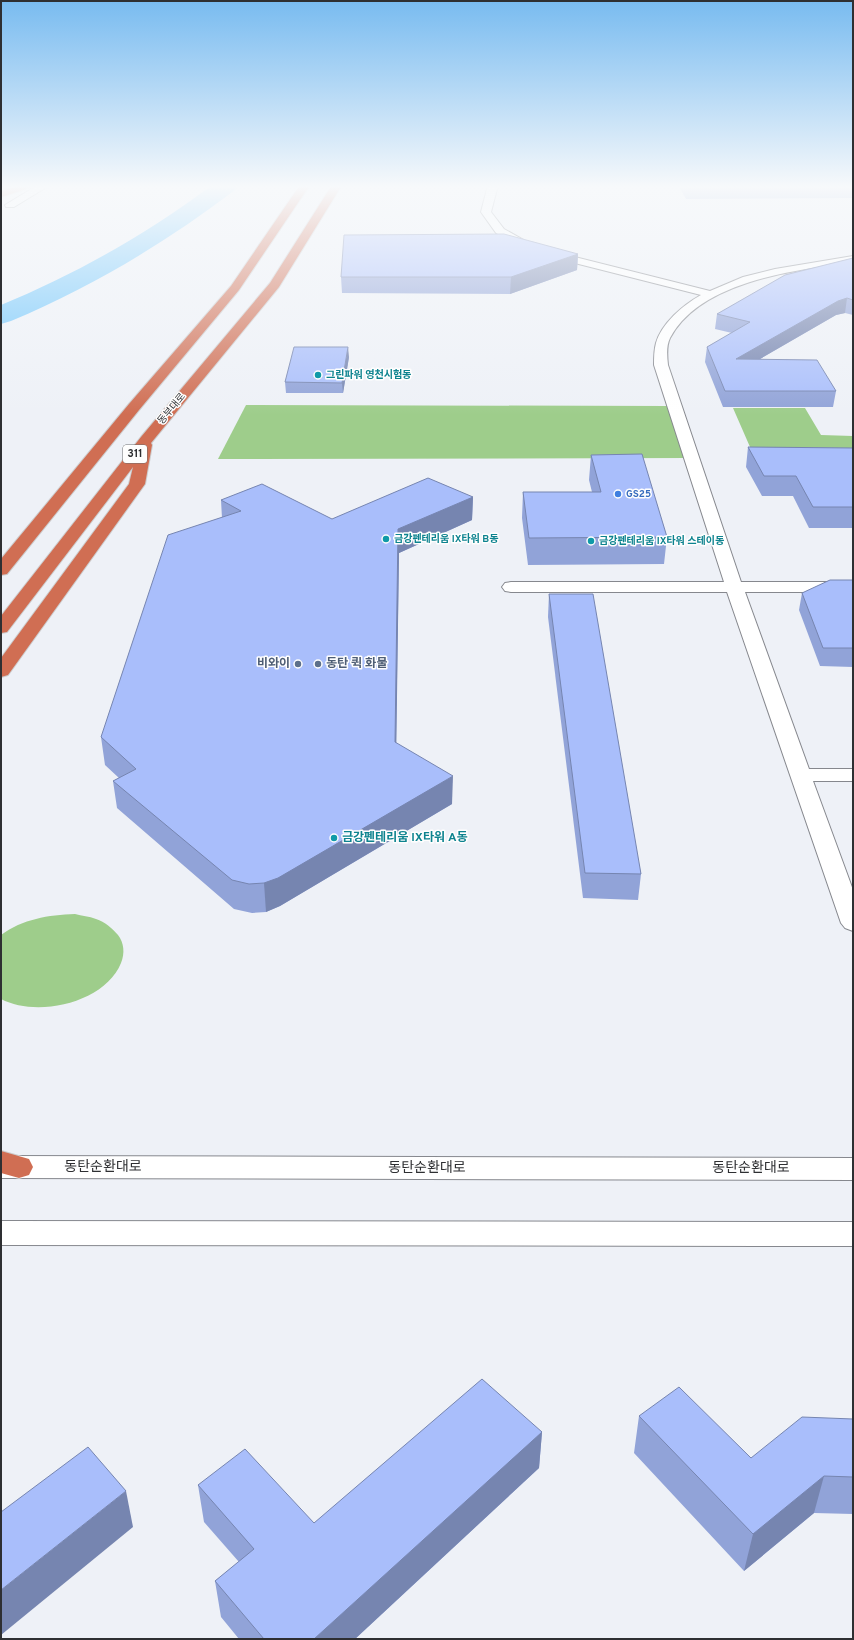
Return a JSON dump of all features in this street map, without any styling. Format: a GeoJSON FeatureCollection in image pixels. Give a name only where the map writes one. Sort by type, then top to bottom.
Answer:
{"type":"FeatureCollection","features":[{"type":"Feature","properties":{"kind":"highway","name":"311"},"geometry":{"type":"LineString","coordinates":[[1,570],[134,408],[236,288],[254,262]]}},
{"type":"Feature","properties":{"kind":"highway","name":"동부대로"},"geometry":{"type":"LineString","coordinates":[[1,628],[146,440],[275,285],[290,262]]}},
{"type":"Feature","properties":{"kind":"highway"},"geometry":{"type":"LineString","coordinates":[[6,540],[75,463],[134,408]]}},
{"type":"Feature","properties":{"kind":"highway"},"geometry":{"type":"LineString","coordinates":[[1,671],[137,484],[146,440]]}},
{"type":"Feature","properties":{"kind":"street"},"geometry":{"type":"LineString","coordinates":[[581,262],[708,294]]}},
{"type":"Feature","properties":{"kind":"street"},"geometry":{"type":"LineString","coordinates":[[836,262],[800,267],[753,278],[708,294],[695,302],[676,320],[664,338],[661,349],[661,365],[734,587],[853,923]]}},
{"type":"Feature","properties":{"kind":"street"},"geometry":{"type":"LineString","coordinates":[[511,588],[853,587]]}},
{"type":"Feature","properties":{"kind":"street"},"geometry":{"type":"LineString","coordinates":[[800,775],[853,775]]}},
{"type":"Feature","properties":{"kind":"street","name":"동탄순환대로"},"geometry":{"type":"LineString","coordinates":[[7,1165],[853,1169]]}},
{"type":"Feature","properties":{"kind":"street"},"geometry":{"type":"LineString","coordinates":[[1,1233],[853,1234]]}},
{"type":"Feature","properties":{"kind":"green space"},"geometry":{"type":"Polygon","coordinates":[[[246,405],[667,406],[689,458],[218,459],[246,405]]]}},
{"type":"Feature","properties":{"kind":"green space"},"geometry":{"type":"Polygon","coordinates":[[[733,408],[805,408],[821,435],[853,436],[853,464],[757,463],[733,408]]]}},
{"type":"Feature","properties":{"kind":"green space"},"geometry":{"type":"Polygon","coordinates":[[[75,914],[91,917],[102,922],[113,930],[120,938],[123,945],[123,956],[121,963],[113,977],[101,988],[85,997],[51,1007],[16,1005],[1,999],[1,935],[18,925],[36,919],[55,915],[75,914]]]}},
{"type":"Feature","properties":{"kind":"building"},"geometry":{"type":"Polygon","coordinates":[[[342,262],[556,262],[511,277],[341,277],[342,262]]]}},
{"type":"Feature","properties":{"kind":"building"},"geometry":{"type":"Polygon","coordinates":[[[839,262],[853,262],[853,300],[847,298],[838,301],[736,359],[817,360],[836,391],[725,391],[707,347],[750,322],[717,314],[785,275],[839,262]]]}},
{"type":"Feature","properties":{"kind":"building","name":"그린파워 영천시험동"},"geometry":{"type":"Polygon","coordinates":[[[294,347],[348,347],[342,383],[285,382],[294,347]]]}},
{"type":"Feature","properties":{"kind":"building"},"geometry":{"type":"Polygon","coordinates":[[[748,447],[853,448],[853,507],[813,507],[796,476],[764,476],[748,447]]]}},
{"type":"Feature","properties":{"kind":"building"},"geometry":{"type":"Polygon","coordinates":[[[642,454],[667,537],[529,538],[523,492],[601,492],[591,455],[642,454]]]}},
{"type":"Feature","properties":{"kind":"building"},"geometry":{"type":"Polygon","coordinates":[[[428,478],[473,497],[398,529],[395,742],[453,776],[278,878],[264,883],[249,884],[232,880],[113,781],[136,769],[101,737],[168,535],[241,511],[221,500],[262,484],[332,519],[428,478]]]}},
{"type":"Feature","properties":{"kind":"building"},"geometry":{"type":"Polygon","coordinates":[[[830,580],[853,580],[853,648],[823,648],[802,593],[830,580]]]}},
{"type":"Feature","properties":{"kind":"building"},"geometry":{"type":"Polygon","coordinates":[[[549,594],[593,594],[641,874],[585,873],[549,594]]]}},
{"type":"Feature","properties":{"kind":"building"},"geometry":{"type":"Polygon","coordinates":[[[482,1379],[542,1432],[314,1639],[264,1639],[215,1581],[254,1549],[198,1485],[245,1449],[314,1523],[482,1379]]]}},
{"type":"Feature","properties":{"kind":"building"},"geometry":{"type":"Polygon","coordinates":[[[679,1387],[751,1458],[802,1417],[853,1419],[853,1477],[824,1476],[753,1534],[639,1416],[679,1387]]]}},
{"type":"Feature","properties":{"kind":"building"},"geometry":{"type":"Polygon","coordinates":[[[88,1447],[126,1491],[1,1590],[1,1512],[88,1447]]]}},
{"type":"Feature","properties":{"kind":"waterway"},"geometry":{"type":"LineString","coordinates":[[1,315],[60,289],[112,262]]}},
{"type":"Feature","properties":{"kind":"place","name":"그린파워 영천시험동"},"geometry":{"type":"Point","coordinates":[318,375]}},
{"type":"Feature","properties":{"kind":"place","name":"GS25"},"geometry":{"type":"Point","coordinates":[618,494]}},
{"type":"Feature","properties":{"kind":"place","name":"금강펜테리움 IX타워 B동"},"geometry":{"type":"Point","coordinates":[386,539]}},
{"type":"Feature","properties":{"kind":"place","name":"금강펜테리움 IX타워 스테이동"},"geometry":{"type":"Point","coordinates":[591,541]}},
{"type":"Feature","properties":{"kind":"place","name":"비와이"},"geometry":{"type":"Point","coordinates":[298,664]}},
{"type":"Feature","properties":{"kind":"place","name":"동탄 퀵 화물"},"geometry":{"type":"Point","coordinates":[318,664]}},
{"type":"Feature","properties":{"kind":"place","name":"금강펜테리움 IX타워 A동"},"geometry":{"type":"Point","coordinates":[334,838]}}]}
